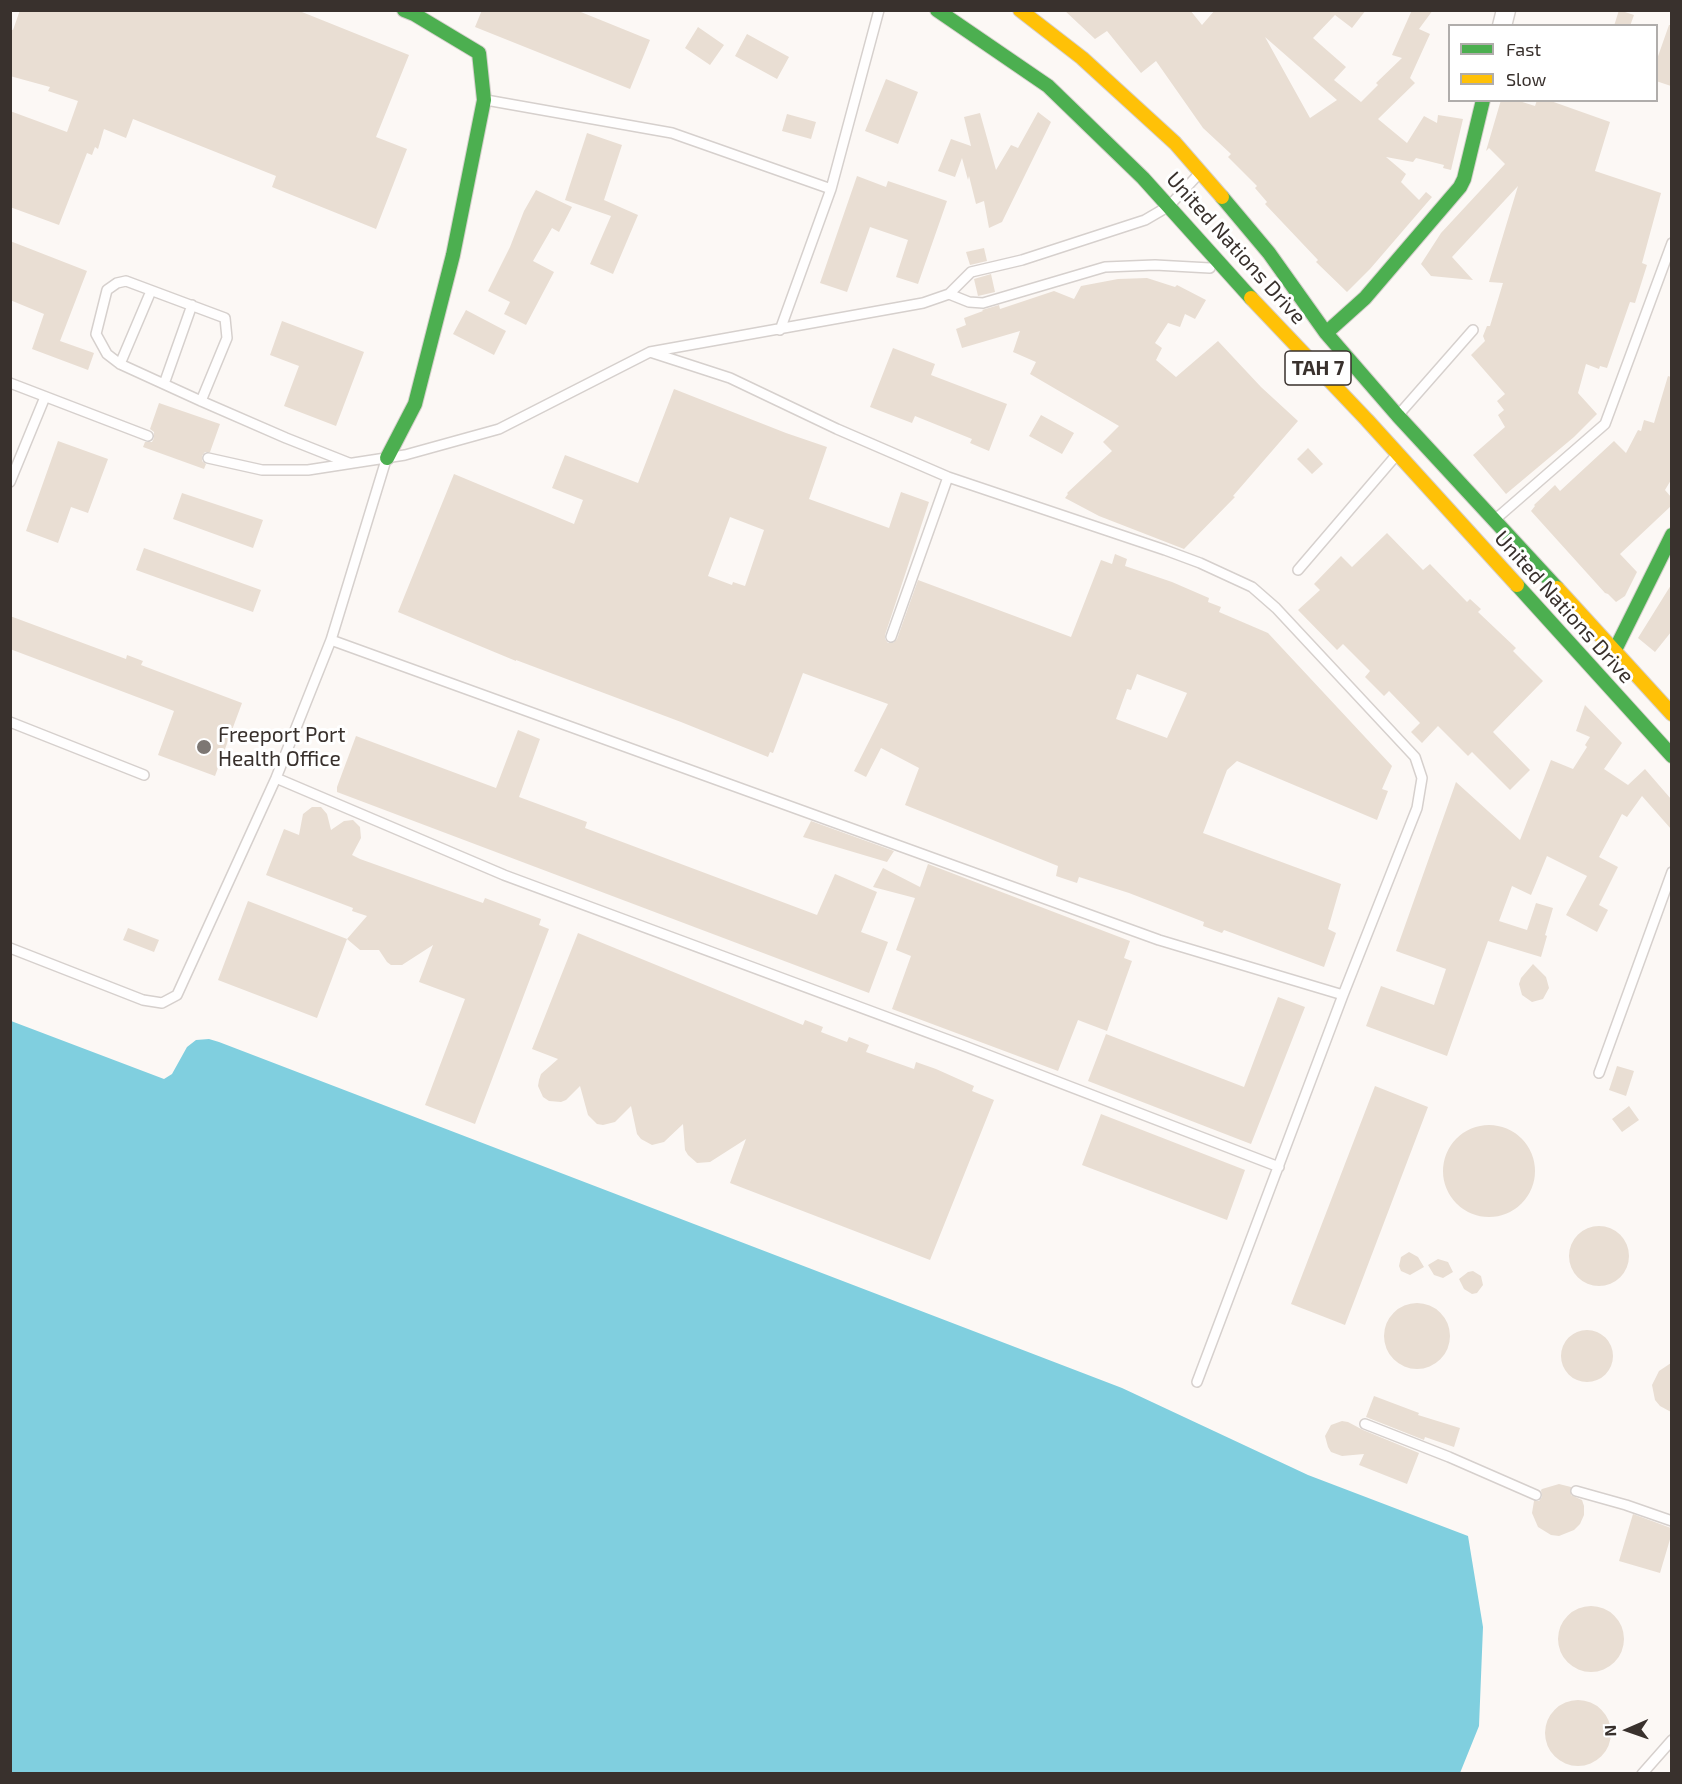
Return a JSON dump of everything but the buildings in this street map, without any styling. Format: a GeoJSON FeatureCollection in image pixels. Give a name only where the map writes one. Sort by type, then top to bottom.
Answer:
{"type":"FeatureCollection","features":[{"type":"Feature","properties":{"kind":"main road"},"geometry":{"type":"LineString","coordinates":[[387,458],[415,404],[453,255],[484,100],[479,53],[404,10]]}},
{"type":"Feature","properties":{"kind":"main road","name":"United Nations Drive"},"geometry":{"type":"LineString","coordinates":[[937,10],[1048,86],[1124,159],[1169,206],[1223,269],[1367,420],[1396,455],[1671,756]]}},
{"type":"Feature","properties":{"kind":"main road","name":"United Nations Drive"},"geometry":{"type":"LineString","coordinates":[[1020,10],[1082,58],[1175,142],[1269,253],[1326,333],[1398,416],[1671,714]]}},
{"type":"Feature","properties":{"kind":"main road"},"geometry":{"type":"LineString","coordinates":[[1326,333],[1365,298],[1460,187],[1483,102]]}},
{"type":"Feature","properties":{"kind":"main road"},"geometry":{"type":"LineString","coordinates":[[1614,652],[1671,535]]}},
{"type":"Feature","properties":{"kind":"lane"},"geometry":{"type":"LineString","coordinates":[[780,330],[831,189],[878,13],[887,10]]}},
{"type":"Feature","properties":{"kind":"lane"},"geometry":{"type":"LineString","coordinates":[[484,100],[672,133],[831,189]]}},
{"type":"Feature","properties":{"kind":"lane"},"geometry":{"type":"LineString","coordinates":[[208,458],[262,471],[308,470],[387,458],[499,429],[650,352],[923,303],[949,294],[972,272],[1022,261],[1145,220],[1169,206],[1201,171]]}},
{"type":"Feature","properties":{"kind":"lane"},"geometry":{"type":"LineString","coordinates":[[1494,520],[1605,424],[1671,243]]}},
{"type":"Feature","properties":{"kind":"lane"},"geometry":{"type":"LineString","coordinates":[[949,294],[969,302],[983,303],[1106,267],[1123,265],[1223,269]]}},
{"type":"Feature","properties":{"kind":"lane"},"geometry":{"type":"LineString","coordinates":[[201,401],[227,338],[225,318],[126,281],[117,283],[107,290],[96,334],[107,354],[120,364],[201,401],[286,438],[351,464]]}},
{"type":"Feature","properties":{"kind":"lane"},"geometry":{"type":"LineString","coordinates":[[120,364],[152,291]]}},
{"type":"Feature","properties":{"kind":"lane"},"geometry":{"type":"LineString","coordinates":[[164,384],[192,305]]}},
{"type":"Feature","properties":{"kind":"lane"},"geometry":{"type":"LineString","coordinates":[[1398,416],[1473,330]]}},
{"type":"Feature","properties":{"kind":"lane"},"geometry":{"type":"LineString","coordinates":[[650,352],[730,378],[837,429],[948,477],[1174,553],[1252,587],[1276,608],[1415,757],[1422,778],[1417,808],[1343,995],[1197,1383]]}},
{"type":"Feature","properties":{"kind":"lane"},"geometry":{"type":"LineString","coordinates":[[10,383],[148,436]]}},
{"type":"Feature","properties":{"kind":"lane"},"geometry":{"type":"LineString","coordinates":[[10,482],[45,397]]}},
{"type":"Feature","properties":{"kind":"lane"},"geometry":{"type":"LineString","coordinates":[[1298,570],[1396,455]]}},
{"type":"Feature","properties":{"kind":"lane"},"geometry":{"type":"LineString","coordinates":[[10,948],[143,1000],[162,1003],[177,995],[276,778],[331,640],[387,458]]}},
{"type":"Feature","properties":{"kind":"lane"},"geometry":{"type":"LineString","coordinates":[[891,637],[948,477]]}},
{"type":"Feature","properties":{"kind":"lane"},"geometry":{"type":"LineString","coordinates":[[331,640],[1159,940],[1343,995]]}},
{"type":"Feature","properties":{"kind":"lane"},"geometry":{"type":"LineString","coordinates":[[10,722],[144,775]]}},
{"type":"Feature","properties":{"kind":"lane"},"geometry":{"type":"LineString","coordinates":[[276,778],[504,875],[1279,1167]]}},
{"type":"Feature","properties":{"kind":"lane"},"geometry":{"type":"LineString","coordinates":[[1599,1073],[1671,872]]}},
{"type":"Feature","properties":{"kind":"lane"},"geometry":{"type":"LineString","coordinates":[[1365,1424],[1536,1495]]}},
{"type":"Feature","properties":{"kind":"lane"},"geometry":{"type":"LineString","coordinates":[[1576,1491],[1671,1521]]}},
{"type":"Feature","properties":{"kind":"lane"},"geometry":{"type":"LineString","coordinates":[[1642,1773],[1671,1740]]}},
{"type":"Feature","properties":{"kind":"water"},"geometry":{"type":"Polygon","coordinates":[[[11,1021],[164,1079],[172,1074],[187,1047],[196,1040],[209,1039],[219,1042],[1122,1388],[1308,1475],[1468,1536],[1483,1627],[1479,1726],[1460,1773],[11,1773],[11,1021]]]}},
{"type":"Feature","properties":{"kind":"traffic: fast"},"geometry":{"type":"LineString","coordinates":[[387,458],[415,404],[453,255],[484,100],[479,53],[404,10]]}},
{"type":"Feature","properties":{"kind":"traffic: fast"},"geometry":{"type":"LineString","coordinates":[[937,10],[1048,86],[1143,178],[1251,298]]}},
{"type":"Feature","properties":{"kind":"traffic: fast"},"geometry":{"type":"LineString","coordinates":[[1326,333],[1365,298],[1460,187],[1464,179],[1483,102]]}},
{"type":"Feature","properties":{"kind":"traffic: fast"},"geometry":{"type":"LineString","coordinates":[[1222,197],[1269,253],[1326,333],[1398,416],[1557,588]]}},
{"type":"Feature","properties":{"kind":"traffic: fast"},"geometry":{"type":"LineString","coordinates":[[1614,652],[1672,535]]}},
{"type":"Feature","properties":{"kind":"traffic: fast"},"geometry":{"type":"LineString","coordinates":[[1517,585],[1672,756]]}},
{"type":"Feature","properties":{"kind":"traffic: slow"},"geometry":{"type":"LineString","coordinates":[[1020,10],[1082,58],[1175,143],[1222,197]]}},
{"type":"Feature","properties":{"kind":"traffic: slow"},"geometry":{"type":"LineString","coordinates":[[1251,298],[1367,420],[1517,585]]}},
{"type":"Feature","properties":{"kind":"traffic: slow"},"geometry":{"type":"LineString","coordinates":[[1557,588],[1672,714]]}},
{"type":"Feature","properties":{"kind":"place","name":"Freeport Port Health Office"},"geometry":{"type":"Point","coordinates":[204,747]}}]}
